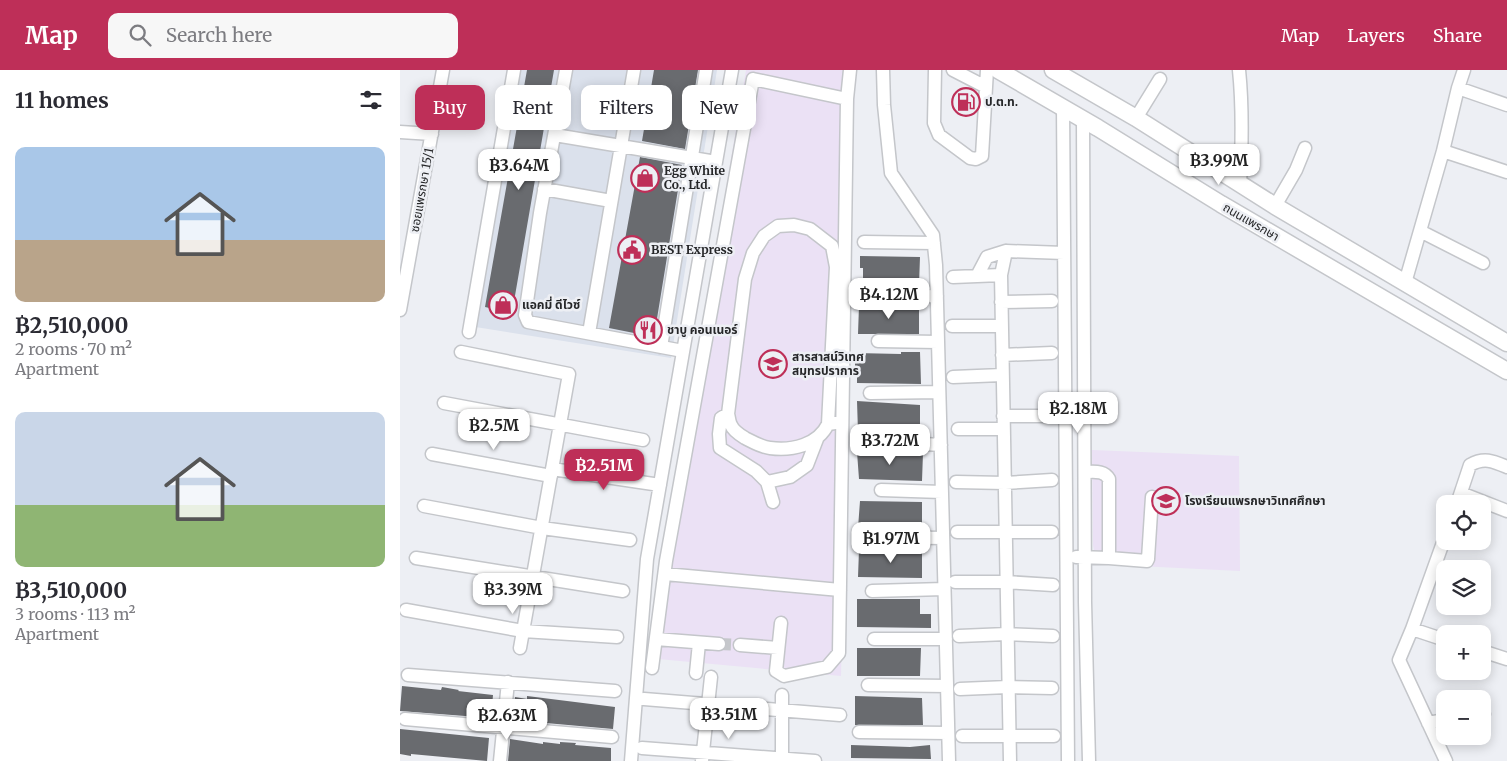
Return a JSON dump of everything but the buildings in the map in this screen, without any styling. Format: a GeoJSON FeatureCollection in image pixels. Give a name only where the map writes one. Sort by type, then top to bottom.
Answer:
{"type":"FeatureCollection","features":[{"type":"Feature","properties":{"kind":"main road","name":"ถนนแพรกษา"},"geometry":{"type":"LineString","coordinates":[[998,70],[1083,119],[1199,191],[1507,371]]}},
{"type":"Feature","properties":{"kind":"main road","name":"ถนนแพรกษา"},"geometry":{"type":"LineString","coordinates":[[1058,71],[1275,206],[1507,343]]}},
{"type":"Feature","properties":{"kind":"main road"},"geometry":{"type":"LineString","coordinates":[[1199,191],[1212,166]]}},
{"type":"Feature","properties":{"kind":"street","name":"ซอยแพรกษา 15/1"},"geometry":{"type":"LineString","coordinates":[[400,310],[443,70]]}},
{"type":"Feature","properties":{"kind":"street"},"geometry":{"type":"LineString","coordinates":[[469,332],[514,70]]}},
{"type":"Feature","properties":{"kind":"street"},"geometry":{"type":"LineString","coordinates":[[566,70],[544,189],[525,315],[528,322],[683,351]]}},
{"type":"Feature","properties":{"kind":"street"},"geometry":{"type":"LineString","coordinates":[[589,334],[634,70]]}},
{"type":"Feature","properties":{"kind":"street"},"geometry":{"type":"LineString","coordinates":[[661,347],[706,70]]}},
{"type":"Feature","properties":{"kind":"street"},"geometry":{"type":"LineString","coordinates":[[631,761],[647,559],[732,70]]}},
{"type":"Feature","properties":{"kind":"street"},"geometry":{"type":"LineString","coordinates":[[781,623],[776,670],[784,676],[826,667],[839,653],[847,99],[850,70]]}},
{"type":"Feature","properties":{"kind":"street"},"geometry":{"type":"LineString","coordinates":[[883,70],[884,105],[891,173],[933,235],[934,243],[943,538],[950,586],[946,639],[949,761]]}},
{"type":"Feature","properties":{"kind":"street"},"geometry":{"type":"LineString","coordinates":[[935,70],[934,123],[938,135],[970,158],[976,159],[982,156],[987,70]]}},
{"type":"Feature","properties":{"kind":"street"},"geometry":{"type":"LineString","coordinates":[[953,70],[986,87]]}},
{"type":"Feature","properties":{"kind":"street"},"geometry":{"type":"LineString","coordinates":[[1239,70],[1242,139],[1240,184]]}},
{"type":"Feature","properties":{"kind":"street"},"geometry":{"type":"LineString","coordinates":[[1405,283],[1444,151],[1458,88],[1464,70]]}},
{"type":"Feature","properties":{"kind":"street"},"geometry":{"type":"LineString","coordinates":[[652,668],[665,574],[754,74],[847,99]]}},
{"type":"Feature","properties":{"kind":"street"},"geometry":{"type":"LineString","coordinates":[[1136,118],[1160,79]]}},
{"type":"Feature","properties":{"kind":"street"},"geometry":{"type":"LineString","coordinates":[[1458,88],[1507,105]]}},
{"type":"Feature","properties":{"kind":"street"},"geometry":{"type":"LineString","coordinates":[[1063,107],[1068,761]]}},
{"type":"Feature","properties":{"kind":"street"},"geometry":{"type":"LineString","coordinates":[[1083,119],[1089,761]]}},
{"type":"Feature","properties":{"kind":"street"},"geometry":{"type":"LineString","coordinates":[[400,132],[432,134]]}},
{"type":"Feature","properties":{"kind":"street"},"geometry":{"type":"LineString","coordinates":[[555,135],[716,162]]}},
{"type":"Feature","properties":{"kind":"street"},"geometry":{"type":"LineString","coordinates":[[1275,206],[1296,170],[1305,148]]}},
{"type":"Feature","properties":{"kind":"street"},"geometry":{"type":"LineString","coordinates":[[1444,151],[1507,172]]}},
{"type":"Feature","properties":{"kind":"street"},"geometry":{"type":"LineString","coordinates":[[544,189],[611,202]]}},
{"type":"Feature","properties":{"kind":"street"},"geometry":{"type":"LineString","coordinates":[[794,225],[810,228],[832,246],[836,267],[828,424],[817,439],[794,448],[769,448],[739,434],[731,426],[728,414],[745,279],[753,253],[764,236],[778,226],[794,225]]}},
{"type":"Feature","properties":{"kind":"street"},"geometry":{"type":"LineString","coordinates":[[1420,231],[1483,263]]}},
{"type":"Feature","properties":{"kind":"street"},"geometry":{"type":"LineString","coordinates":[[864,242],[934,243]]}},
{"type":"Feature","properties":{"kind":"street"},"geometry":{"type":"LineString","coordinates":[[977,276],[987,257],[1006,251],[1064,253]]}},
{"type":"Feature","properties":{"kind":"street"},"geometry":{"type":"LineString","coordinates":[[1006,251],[1001,275],[1001,302],[1010,761]]}},
{"type":"Feature","properties":{"kind":"street"},"geometry":{"type":"LineString","coordinates":[[953,277],[1001,275]]}},
{"type":"Feature","properties":{"kind":"street"},"geometry":{"type":"LineString","coordinates":[[873,297],[937,296]]}},
{"type":"Feature","properties":{"kind":"street"},"geometry":{"type":"LineString","coordinates":[[1001,302],[1052,301]]}},
{"type":"Feature","properties":{"kind":"street"},"geometry":{"type":"LineString","coordinates":[[952,326],[1002,326]]}},
{"type":"Feature","properties":{"kind":"street"},"geometry":{"type":"LineString","coordinates":[[878,342],[938,342]]}},
{"type":"Feature","properties":{"kind":"street"},"geometry":{"type":"LineString","coordinates":[[461,352],[569,374],[520,648]]}},
{"type":"Feature","properties":{"kind":"street"},"geometry":{"type":"LineString","coordinates":[[1002,355],[1052,354]]}},
{"type":"Feature","properties":{"kind":"street"},"geometry":{"type":"LineString","coordinates":[[953,377],[1002,375]]}},
{"type":"Feature","properties":{"kind":"street"},"geometry":{"type":"LineString","coordinates":[[870,394],[940,392]]}},
{"type":"Feature","properties":{"kind":"street"},"geometry":{"type":"LineString","coordinates":[[444,403],[643,440]]}},
{"type":"Feature","properties":{"kind":"street"},"geometry":{"type":"LineString","coordinates":[[728,414],[721,418],[720,448],[756,471],[767,482],[773,502]]}},
{"type":"Feature","properties":{"kind":"street"},"geometry":{"type":"LineString","coordinates":[[958,429],[1064,416]]}},
{"type":"Feature","properties":{"kind":"street"},"geometry":{"type":"LineString","coordinates":[[828,424],[842,422]]}},
{"type":"Feature","properties":{"kind":"street"},"geometry":{"type":"LineString","coordinates":[[767,482],[790,477],[807,466],[817,439]]}},
{"type":"Feature","properties":{"kind":"street"},"geometry":{"type":"LineString","coordinates":[[874,441],[941,444]]}},
{"type":"Feature","properties":{"kind":"street"},"geometry":{"type":"LineString","coordinates":[[432,454],[551,472],[660,485]]}},
{"type":"Feature","properties":{"kind":"street"},"geometry":{"type":"LineString","coordinates":[[1460,495],[1470,465],[1477,461],[1489,460],[1507,467]]}},
{"type":"Feature","properties":{"kind":"street"},"geometry":{"type":"LineString","coordinates":[[1087,472],[1102,473],[1109,479],[1109,558]]}},
{"type":"Feature","properties":{"kind":"street"},"geometry":{"type":"LineString","coordinates":[[956,482],[1004,483],[1052,480]]}},
{"type":"Feature","properties":{"kind":"street"},"geometry":{"type":"LineString","coordinates":[[881,490],[942,492]]}},
{"type":"Feature","properties":{"kind":"street"},"geometry":{"type":"LineString","coordinates":[[1066,557],[1147,561],[1152,497]]}},
{"type":"Feature","properties":{"kind":"street"},"geometry":{"type":"LineString","coordinates":[[424,506],[542,528],[630,540]]}},
{"type":"Feature","properties":{"kind":"street"},"geometry":{"type":"LineString","coordinates":[[1491,507],[1507,511]]}},
{"type":"Feature","properties":{"kind":"street"},"geometry":{"type":"LineString","coordinates":[[957,532],[1052,532]]}},
{"type":"Feature","properties":{"kind":"street"},"geometry":{"type":"LineString","coordinates":[[874,537],[943,538]]}},
{"type":"Feature","properties":{"kind":"street"},"geometry":{"type":"LineString","coordinates":[[1440,550],[1399,660],[1446,761]]}},
{"type":"Feature","properties":{"kind":"street"},"geometry":{"type":"LineString","coordinates":[[416,558],[623,591]]}},
{"type":"Feature","properties":{"kind":"street"},"geometry":{"type":"LineString","coordinates":[[665,574],[840,590]]}},
{"type":"Feature","properties":{"kind":"street"},"geometry":{"type":"LineString","coordinates":[[872,591],[1006,582],[1053,584]]}},
{"type":"Feature","properties":{"kind":"street"},"geometry":{"type":"LineString","coordinates":[[406,610],[523,631],[617,637]]}},
{"type":"Feature","properties":{"kind":"street"},"geometry":{"type":"LineString","coordinates":[[1412,629],[1436,637]]}},
{"type":"Feature","properties":{"kind":"street"},"geometry":{"type":"LineString","coordinates":[[960,636],[1007,634],[1053,636]]}},
{"type":"Feature","properties":{"kind":"street"},"geometry":{"type":"LineString","coordinates":[[656,639],[719,644]]}},
{"type":"Feature","properties":{"kind":"street"},"geometry":{"type":"LineString","coordinates":[[874,639],[946,639]]}},
{"type":"Feature","properties":{"kind":"street"},"geometry":{"type":"LineString","coordinates":[[696,673],[699,643]]}},
{"type":"Feature","properties":{"kind":"street"},"geometry":{"type":"LineString","coordinates":[[740,645],[778,648]]}},
{"type":"Feature","properties":{"kind":"street"},"geometry":{"type":"LineString","coordinates":[[1491,654],[1507,659]]}},
{"type":"Feature","properties":{"kind":"street"},"geometry":{"type":"LineString","coordinates":[[408,675],[615,691]]}},
{"type":"Feature","properties":{"kind":"street"},"geometry":{"type":"LineString","coordinates":[[703,757],[711,677]]}},
{"type":"Feature","properties":{"kind":"street"},"geometry":{"type":"LineString","coordinates":[[500,761],[508,682]]}},
{"type":"Feature","properties":{"kind":"street"},"geometry":{"type":"LineString","coordinates":[[868,685],[947,686]]}},
{"type":"Feature","properties":{"kind":"street"},"geometry":{"type":"LineString","coordinates":[[960,689],[1052,688]]}},
{"type":"Feature","properties":{"kind":"street"},"geometry":{"type":"LineString","coordinates":[[782,696],[782,759]]}},
{"type":"Feature","properties":{"kind":"street"},"geometry":{"type":"LineString","coordinates":[[644,699],[840,715]]}},
{"type":"Feature","properties":{"kind":"street"},"geometry":{"type":"LineString","coordinates":[[405,719],[503,726],[612,737]]}},
{"type":"Feature","properties":{"kind":"street"},"geometry":{"type":"LineString","coordinates":[[1428,723],[1436,722]]}},
{"type":"Feature","properties":{"kind":"street"},"geometry":{"type":"LineString","coordinates":[[859,732],[948,734]]}},
{"type":"Feature","properties":{"kind":"street"},"geometry":{"type":"LineString","coordinates":[[962,736],[1054,736]]}},
{"type":"Feature","properties":{"kind":"street"},"geometry":{"type":"LineString","coordinates":[[642,748],[703,757],[815,761]]}},
{"type":"Feature","properties":{"kind":"shaded area"},"geometry":{"type":"Polygon","coordinates":[[[510,70],[717,70],[715,85],[682,85],[682,130],[707,130],[671,358],[463,325],[499,130],[571,130],[571,85],[507,85],[510,70]]]}},
{"type":"Feature","properties":{"kind":"shaded area","name":"สารสาสน์วิเทศ สมุทรปราการ"},"geometry":{"type":"Polygon","coordinates":[[[746,70],[855,70],[841,676],[647,658],[736,130],[756,130],[756,85],[743,85],[746,70]]]}},
{"type":"Feature","properties":{"kind":"shaded area","name":"โรงเรียนแพรกษาวิเทศศึกษา"},"geometry":{"type":"Polygon","coordinates":[[[1092,450],[1239,456],[1240,571],[1097,564],[1093,545],[1092,450]]]}},
{"type":"Feature","properties":{"kind":"tunnel"},"geometry":{"type":"LineString","coordinates":[[719,644],[740,645]]}},
{"type":"Feature","properties":{"kind":"place","name":"ป.ต.ท."},"geometry":{"type":"Point","coordinates":[966,102]}},
{"type":"Feature","properties":{"kind":"place","name":"Egg White Co., Ltd."},"geometry":{"type":"Point","coordinates":[645,178]}},
{"type":"Feature","properties":{"kind":"place","name":"BEST Express"},"geometry":{"type":"Point","coordinates":[632,250]}},
{"type":"Feature","properties":{"kind":"place","name":"แอคมี่ ดีไวซ์"},"geometry":{"type":"Point","coordinates":[503,305]}},
{"type":"Feature","properties":{"kind":"place","name":"ชาบู คอนเนอร์"},"geometry":{"type":"Point","coordinates":[648,330]}},
{"type":"Feature","properties":{"kind":"place","name":"สารสาสน์วิเทศ สมุทรปราการ"},"geometry":{"type":"Point","coordinates":[773,364]}},
{"type":"Feature","properties":{"kind":"place","name":"โรงเรียนแพรกษาวิเทศศึกษา"},"geometry":{"type":"Point","coordinates":[1166,501]}}]}
